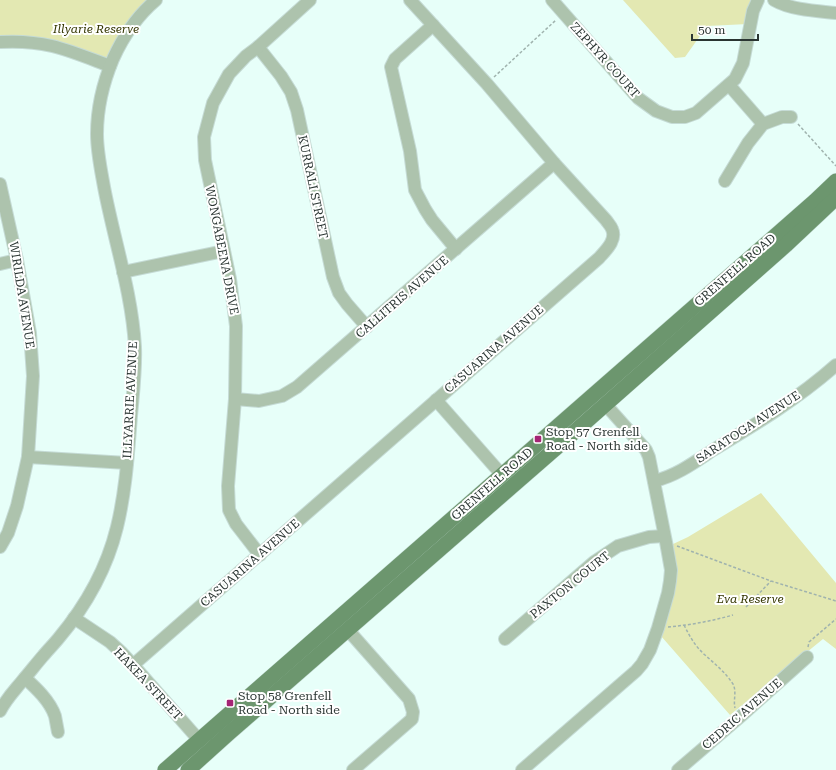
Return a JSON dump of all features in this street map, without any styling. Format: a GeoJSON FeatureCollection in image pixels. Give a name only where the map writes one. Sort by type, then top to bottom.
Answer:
{"type":"FeatureCollection","features":[{"type":"Feature","properties":{"kind":"main road","name":"GRENFELL ROAD"},"geometry":{"type":"LineString","coordinates":[[188,770],[512,487],[600,399],[836,181]]}},
{"type":"Feature","properties":{"kind":"main road","name":"GRENFELL ROAD"},"geometry":{"type":"LineString","coordinates":[[165,770],[502,475],[600,399],[780,250],[836,198]]}},
{"type":"Feature","properties":{"kind":"main road"},"geometry":{"type":"LineString","coordinates":[[502,475],[512,487]]}},
{"type":"Feature","properties":{"kind":"main road"},"geometry":{"type":"LineString","coordinates":[[338,619],[348,630]]}},
{"type":"Feature","properties":{"kind":"street","name":"ILLYARRIE AVENUE"},"geometry":{"type":"LineString","coordinates":[[0,711],[14,690],[43,655],[57,641],[74,618],[98,577],[114,539],[117,526],[126,480],[135,347],[129,298],[99,157],[97,136],[99,105],[103,86],[118,48],[140,16],[156,0]]}},
{"type":"Feature","properties":{"kind":"street","name":"WONGABEENA DRIVE"},"geometry":{"type":"LineString","coordinates":[[260,555],[236,524],[230,510],[228,486],[235,399],[236,326],[230,279],[205,160],[204,137],[213,103],[229,74],[246,56],[310,0]]}},
{"type":"Feature","properties":{"kind":"street","name":"CASUARINA AVENUE"},"geometry":{"type":"LineString","coordinates":[[134,665],[599,258],[613,240],[613,230],[606,220],[487,84],[410,0]]}},
{"type":"Feature","properties":{"kind":"street","name":"ZEPHYR COURT"},"geometry":{"type":"LineString","coordinates":[[552,0],[638,98],[656,111],[672,117],[685,117],[696,113],[735,79],[743,63],[753,11],[758,0]]}},
{"type":"Feature","properties":{"kind":"street"},"geometry":{"type":"LineString","coordinates":[[774,0],[796,8],[836,14]]}},
{"type":"Feature","properties":{"kind":"street"},"geometry":{"type":"LineString","coordinates":[[433,25],[395,59],[391,68],[410,151],[415,190],[432,220],[456,249]]}},
{"type":"Feature","properties":{"kind":"street"},"geometry":{"type":"LineString","coordinates":[[0,42],[15,41],[52,46],[110,66]]}},
{"type":"Feature","properties":{"kind":"street","name":"KURRALI STREET"},"geometry":{"type":"LineString","coordinates":[[258,47],[281,76],[291,92],[297,110],[333,277],[343,299],[367,327]]}},
{"type":"Feature","properties":{"kind":"street"},"geometry":{"type":"LineString","coordinates":[[729,85],[763,124]]}},
{"type":"Feature","properties":{"kind":"street"},"geometry":{"type":"LineString","coordinates":[[725,181],[748,143],[763,124],[782,117],[791,117]]}},
{"type":"Feature","properties":{"kind":"street","name":"CALLITRIS AVENUE"},"geometry":{"type":"LineString","coordinates":[[235,399],[259,401],[282,396],[298,387],[554,162]]}},
{"type":"Feature","properties":{"kind":"street","name":"WIRILDA AVENUE"},"geometry":{"type":"LineString","coordinates":[[0,184],[17,260],[30,333],[33,376],[28,457],[17,506],[8,533],[0,547]]}},
{"type":"Feature","properties":{"kind":"street"},"geometry":{"type":"LineString","coordinates":[[123,272],[224,251]]}},
{"type":"Feature","properties":{"kind":"street"},"geometry":{"type":"LineString","coordinates":[[0,264],[17,260]]}},
{"type":"Feature","properties":{"kind":"street","name":"SARATOGA AVENUE"},"geometry":{"type":"LineString","coordinates":[[654,481],[663,479],[695,462],[763,420],[821,378],[836,365]]}},
{"type":"Feature","properties":{"kind":"street"},"geometry":{"type":"LineString","coordinates":[[522,770],[636,671],[650,650],[668,593],[671,570],[649,457],[646,450],[600,399]]}},
{"type":"Feature","properties":{"kind":"street"},"geometry":{"type":"LineString","coordinates":[[436,400],[502,475]]}},
{"type":"Feature","properties":{"kind":"street"},"geometry":{"type":"LineString","coordinates":[[28,457],[127,463]]}},
{"type":"Feature","properties":{"kind":"street","name":"PAXTON COURT"},"geometry":{"type":"LineString","coordinates":[[505,640],[594,562],[618,546],[649,537],[665,539]]}},
{"type":"Feature","properties":{"kind":"street","name":"HAKEA STREET"},"geometry":{"type":"LineString","coordinates":[[74,618],[110,642],[122,653],[199,740]]}},
{"type":"Feature","properties":{"kind":"street"},"geometry":{"type":"LineString","coordinates":[[348,630],[409,699],[413,712],[412,719],[353,770]]}},
{"type":"Feature","properties":{"kind":"street","name":"CEDRIC AVENUE"},"geometry":{"type":"LineString","coordinates":[[678,770],[741,716],[806,657]]}},
{"type":"Feature","properties":{"kind":"street"},"geometry":{"type":"LineString","coordinates":[[25,678],[35,687],[48,703],[54,715],[58,732]]}},
{"type":"Feature","properties":{"kind":"path"},"geometry":{"type":"LineString","coordinates":[[487,84],[563,14]]}},
{"type":"Feature","properties":{"kind":"path"},"geometry":{"type":"LineString","coordinates":[[791,117],[836,166]]}},
{"type":"Feature","properties":{"kind":"path"},"geometry":{"type":"LineString","coordinates":[[665,539],[771,581],[836,601]]}},
{"type":"Feature","properties":{"kind":"path"},"geometry":{"type":"LineString","coordinates":[[746,606],[771,581]]}},
{"type":"Feature","properties":{"kind":"path"},"geometry":{"type":"LineString","coordinates":[[658,628],[720,619],[733,615]]}},
{"type":"Feature","properties":{"kind":"path"},"geometry":{"type":"LineString","coordinates":[[806,657],[809,642],[836,619]]}},
{"type":"Feature","properties":{"kind":"path"},"geometry":{"type":"LineString","coordinates":[[684,625],[692,642],[719,668],[734,686],[735,707],[741,716]]}},
{"type":"Feature","properties":{"kind":"green space","name":"Illyarie Reserve"},"geometry":{"type":"Polygon","coordinates":[[[0,0],[156,0],[110,66],[94,60],[0,42],[0,0]]]}},
{"type":"Feature","properties":{"kind":"green space"},"geometry":{"type":"Polygon","coordinates":[[[623,0],[755,0],[748,24],[707,26],[685,57],[675,58],[623,0]]]}},
{"type":"Feature","properties":{"kind":"green space","name":"Eva Reserve"},"geometry":{"type":"Polygon","coordinates":[[[761,493],[836,583],[836,649],[823,639],[730,715],[661,636],[673,597],[676,570],[671,545],[688,537],[761,493]]]}},
{"type":"Feature","properties":{"kind":"place","name":"Stop 57 Grenfell Road - North side"},"geometry":{"type":"Point","coordinates":[538,439]}},
{"type":"Feature","properties":{"kind":"place","name":"Stop 58 Grenfell Road - North side"},"geometry":{"type":"Point","coordinates":[230,703]}}]}
